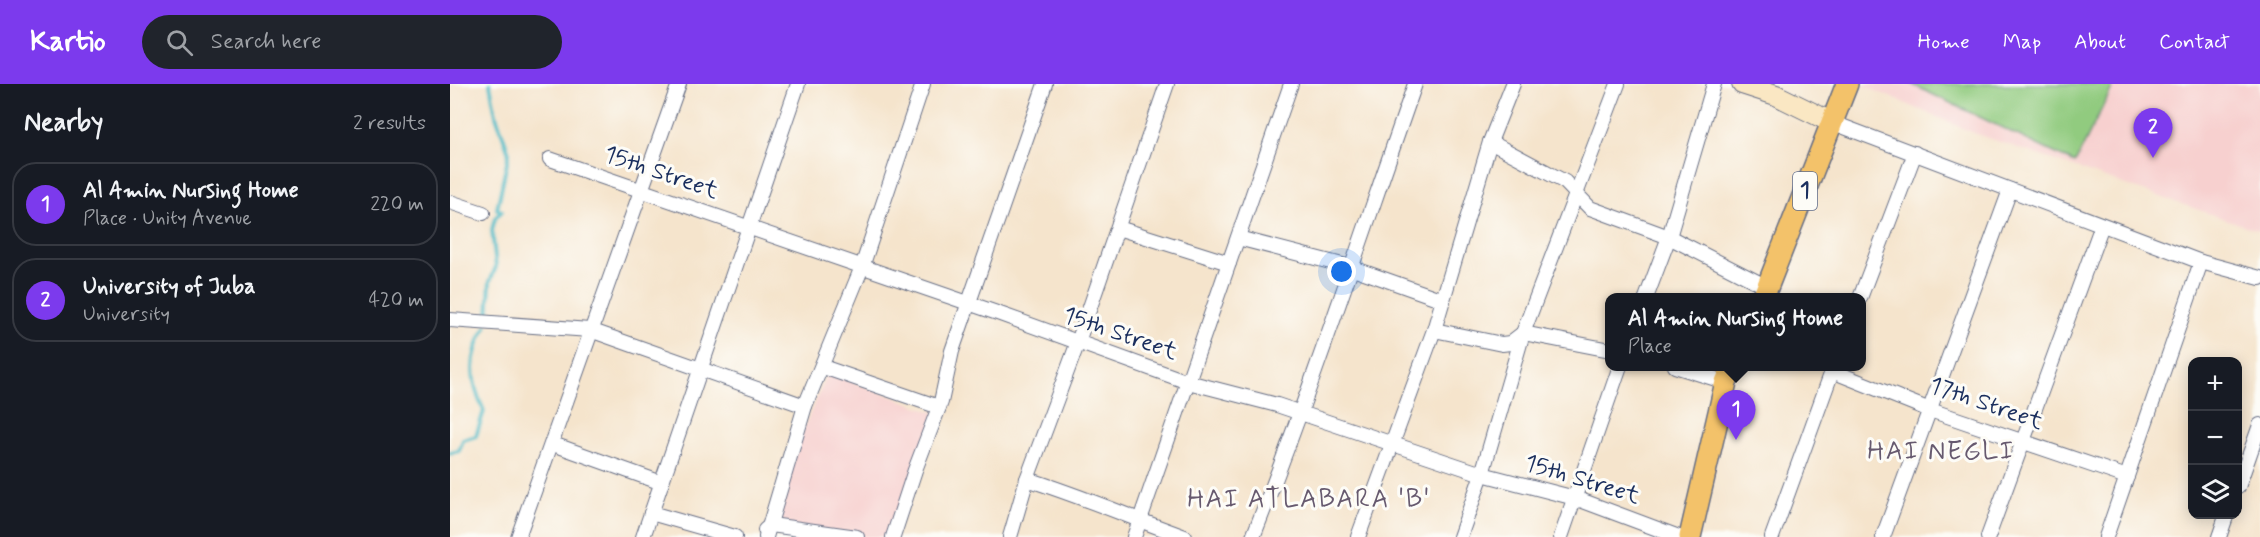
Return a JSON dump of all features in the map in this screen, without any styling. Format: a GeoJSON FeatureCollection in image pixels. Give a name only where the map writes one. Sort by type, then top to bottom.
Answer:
{"type":"FeatureCollection","features":[{"type":"Feature","properties":{"kind":"main road"},"geometry":{"type":"LineString","coordinates":[[1742,84],[1776,95],[1832,122]]}},
{"type":"Feature","properties":{"kind":"main road","name":"1"},"geometry":{"type":"LineString","coordinates":[[1765,292],[1847,84]]}},
{"type":"Feature","properties":{"kind":"main road"},"geometry":{"type":"LineString","coordinates":[[1690,537],[1730,374]]}},
{"type":"Feature","properties":{"kind":"street"},"geometry":{"type":"LineString","coordinates":[[643,537],[798,84]]}},
{"type":"Feature","properties":{"kind":"street"},"geometry":{"type":"LineString","coordinates":[[768,531],[805,406],[823,367],[862,267],[923,84]]}},
{"type":"Feature","properties":{"kind":"street"},"geometry":{"type":"LineString","coordinates":[[893,537],[939,407],[952,351],[1045,84]]}},
{"type":"Feature","properties":{"kind":"street"},"geometry":{"type":"LineString","coordinates":[[1010,537],[1027,479],[1078,342],[1167,84]]}},
{"type":"Feature","properties":{"kind":"street"},"geometry":{"type":"LineString","coordinates":[[1134,537],[1291,84]]}},
{"type":"Feature","properties":{"kind":"street"},"geometry":{"type":"LineString","coordinates":[[1253,537],[1302,414],[1350,267],[1415,84]]}},
{"type":"Feature","properties":{"kind":"street"},"geometry":{"type":"LineString","coordinates":[[1358,537],[1434,330],[1490,142],[1513,84]]}},
{"type":"Feature","properties":{"kind":"street"},"geometry":{"type":"LineString","coordinates":[[1460,537],[1482,474],[1523,333],[1618,84]]}},
{"type":"Feature","properties":{"kind":"street"},"geometry":{"type":"LineString","coordinates":[[1648,293],[1669,237],[1714,84]]}},
{"type":"Feature","properties":{"kind":"street"},"geometry":{"type":"LineString","coordinates":[[518,537],[553,444],[676,85]]}},
{"type":"Feature","properties":{"kind":"street"},"geometry":{"type":"LineString","coordinates":[[1832,122],[2201,262],[2260,278]]}},
{"type":"Feature","properties":{"kind":"street"},"geometry":{"type":"LineString","coordinates":[[1490,142],[1565,182],[1590,208],[1669,237],[1765,292]]}},
{"type":"Feature","properties":{"kind":"street"},"geometry":{"type":"LineString","coordinates":[[1862,293],[1915,153]]}},
{"type":"Feature","properties":{"kind":"street","name":"15th Street"},"geometry":{"type":"LineString","coordinates":[[550,159],[1188,382],[1392,442],[1482,474],[1575,498],[1679,537]]}},
{"type":"Feature","properties":{"kind":"street"},"geometry":{"type":"LineString","coordinates":[[1884,537],[2010,190]]}},
{"type":"Feature","properties":{"kind":"street"},"geometry":{"type":"LineString","coordinates":[[450,202],[483,213]]}},
{"type":"Feature","properties":{"kind":"street"},"geometry":{"type":"LineString","coordinates":[[1988,537],[2025,441],[2102,225]]}},
{"type":"Feature","properties":{"kind":"street"},"geometry":{"type":"LineString","coordinates":[[1118,228],[1229,263]]}},
{"type":"Feature","properties":{"kind":"street"},"geometry":{"type":"LineString","coordinates":[[1238,238],[1350,267],[1443,300]]}},
{"type":"Feature","properties":{"kind":"street"},"geometry":{"type":"LineString","coordinates":[[2106,537],[2201,262]]}},
{"type":"Feature","properties":{"kind":"street"},"geometry":{"type":"LineString","coordinates":[[450,320],[591,330],[805,406]]}},
{"type":"Feature","properties":{"kind":"street"},"geometry":{"type":"LineString","coordinates":[[1434,330],[1502,344],[1510,343],[1523,333],[1605,349]]}},
{"type":"Feature","properties":{"kind":"street"},"geometry":{"type":"LineString","coordinates":[[823,367],[939,407]]}},
{"type":"Feature","properties":{"kind":"street"},"geometry":{"type":"LineString","coordinates":[[1561,537],[1618,371]]}},
{"type":"Feature","properties":{"kind":"street"},"geometry":{"type":"LineString","coordinates":[[1709,371],[1730,374]]}},
{"type":"Feature","properties":{"kind":"street"},"geometry":{"type":"LineString","coordinates":[[1772,537],[1832,371]]}},
{"type":"Feature","properties":{"kind":"street","name":"17th Street"},"geometry":{"type":"LineString","coordinates":[[1838,371],[1930,410],[2127,477]]}},
{"type":"Feature","properties":{"kind":"street"},"geometry":{"type":"LineString","coordinates":[[2242,476],[2260,425]]}},
{"type":"Feature","properties":{"kind":"street"},"geometry":{"type":"LineString","coordinates":[[553,444],[662,483]]}},
{"type":"Feature","properties":{"kind":"street"},"geometry":{"type":"LineString","coordinates":[[1027,479],[1088,498],[1140,521],[1185,537]]}},
{"type":"Feature","properties":{"kind":"street"},"geometry":{"type":"LineString","coordinates":[[651,513],[735,537]]}},
{"type":"Feature","properties":{"kind":"street"},"geometry":{"type":"LineString","coordinates":[[2219,537],[2225,519]]}},
{"type":"Feature","properties":{"kind":"street"},"geometry":{"type":"LineString","coordinates":[[757,537],[768,531],[857,537]]}},
{"type":"Feature","properties":{"kind":"shaded area"},"geometry":{"type":"Polygon","coordinates":[[[1860,84],[2260,84],[2260,231],[1974,133],[1860,84]]]}},
{"type":"Feature","properties":{"kind":"shaded area"},"geometry":{"type":"Polygon","coordinates":[[[828,373],[936,413],[893,537],[853,537],[775,525],[795,448],[828,373]]]}},
{"type":"Feature","properties":{"kind":"green space"},"geometry":{"type":"Polygon","coordinates":[[[1911,84],[2114,84],[2075,163],[1911,84]]]}},
{"type":"Feature","properties":{"kind":"waterway"},"geometry":{"type":"LineString","coordinates":[[488,320],[490,281],[496,267],[492,230],[495,218],[502,211],[497,209],[509,153],[496,116],[490,84]]}},
{"type":"Feature","properties":{"kind":"waterway"},"geometry":{"type":"LineString","coordinates":[[450,453],[459,451],[463,440],[476,436],[484,411],[476,390],[473,369],[476,348],[486,327]]}},
{"type":"Feature","properties":{"kind":"place","name":"University of Juba"},"geometry":{"type":"Point","coordinates":[2153,158]}},
{"type":"Feature","properties":{"kind":"place","name":"Al Amin Nursing Home"},"geometry":{"type":"Point","coordinates":[1736,440]}},
{"type":"Feature","properties":{"kind":"district","name":"HAI NEGLI"},"geometry":{"type":"Point","coordinates":[1941,452]}},
{"type":"Feature","properties":{"kind":"district","name":"HAI ATLABARA 'B'"},"geometry":{"type":"Point","coordinates":[1309,500]}}]}
